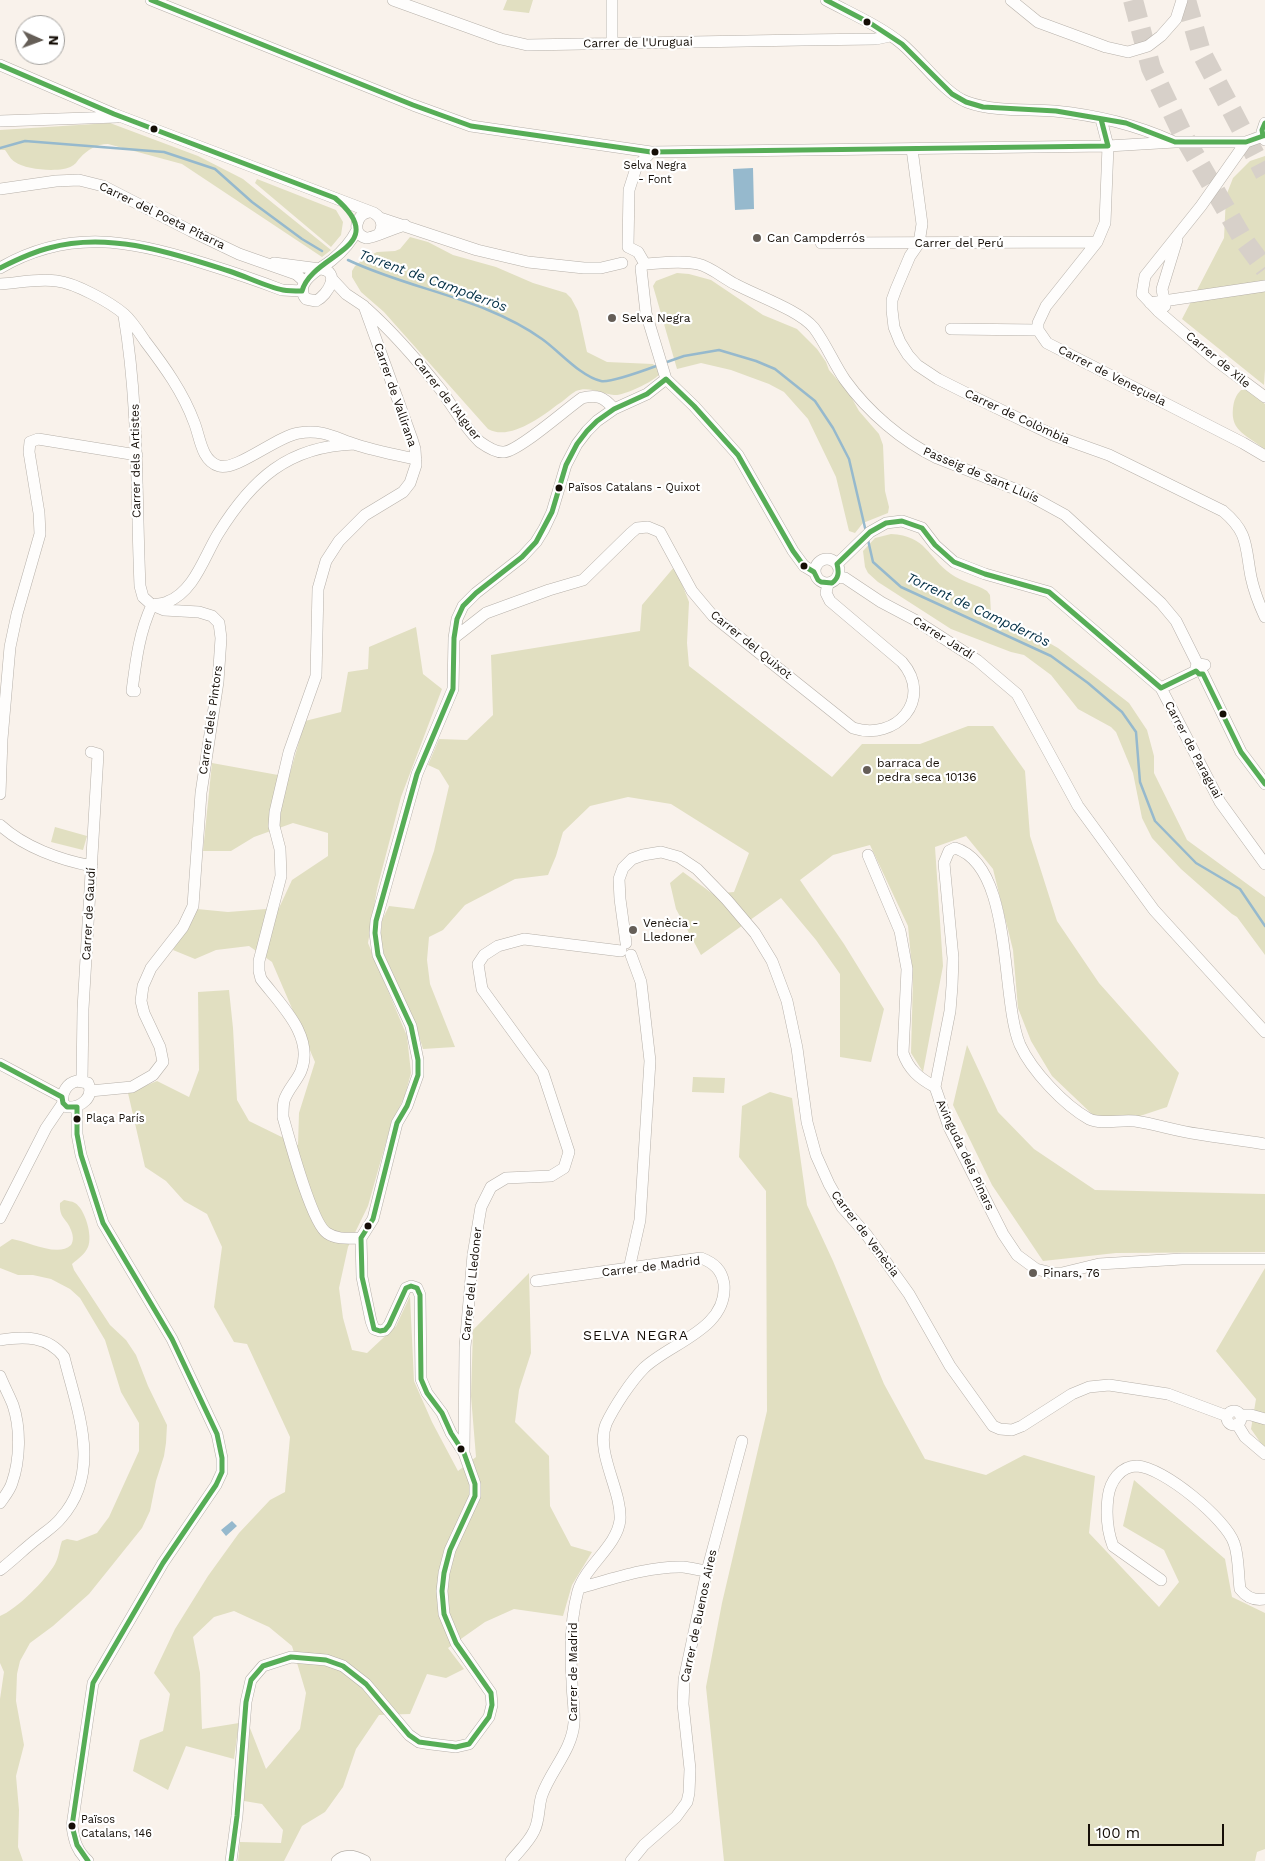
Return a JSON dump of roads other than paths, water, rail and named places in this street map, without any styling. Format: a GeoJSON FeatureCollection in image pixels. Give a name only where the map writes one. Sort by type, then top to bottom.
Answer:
{"type":"FeatureCollection","features":[{"type":"Feature","properties":{"kind":"street"},"geometry":{"type":"LineString","coordinates":[[151,0],[413,105],[471,126],[651,152],[1108,146],[1175,142],[1246,142],[1264,138],[1262,130],[1265,123]]}},
{"type":"Feature","properties":{"kind":"street","name":"Carrer de l'Uruguai"},"geometry":{"type":"LineString","coordinates":[[393,0],[517,44],[868,39],[890,36]]}},
{"type":"Feature","properties":{"kind":"street"},"geometry":{"type":"LineString","coordinates":[[612,0],[612,44]]}},
{"type":"Feature","properties":{"kind":"street"},"geometry":{"type":"LineString","coordinates":[[826,0],[902,44],[952,94],[966,102],[983,107],[1056,111],[1126,123],[1175,142]]}},
{"type":"Feature","properties":{"kind":"street"},"geometry":{"type":"LineString","coordinates":[[1011,0],[1038,22],[1106,47],[1128,52],[1148,46],[1161,36],[1176,19],[1182,0]]}},
{"type":"Feature","properties":{"kind":"street"},"geometry":{"type":"LineString","coordinates":[[0,65],[122,116],[375,215],[477,250],[528,262],[601,268],[622,263],[620,256],[624,248],[628,247]]}},
{"type":"Feature","properties":{"kind":"street"},"geometry":{"type":"LineString","coordinates":[[78,117],[90,103]]}},
{"type":"Feature","properties":{"kind":"street"},"geometry":{"type":"LineString","coordinates":[[0,121],[122,116]]}},
{"type":"Feature","properties":{"kind":"street"},"geometry":{"type":"LineString","coordinates":[[951,329],[1038,330],[1038,323],[1046,306],[1097,242],[1105,223],[1108,146],[1101,119]]}},
{"type":"Feature","properties":{"kind":"street","name":"Carrer de Xile"},"geometry":{"type":"LineString","coordinates":[[1246,142],[1145,276],[1142,294],[1214,359],[1265,397]]}},
{"type":"Feature","properties":{"kind":"street","name":"Carrer de Colòmbia"},"geometry":{"type":"LineString","coordinates":[[912,149],[922,224],[919,243],[910,256],[892,300],[892,318],[900,342],[908,355],[917,365],[938,379],[974,397],[1053,435],[1109,455],[1224,511],[1242,530],[1251,577],[1265,617]]}},
{"type":"Feature","properties":{"kind":"street"},"geometry":{"type":"LineString","coordinates":[[628,247],[629,190],[636,168],[651,152]]}},
{"type":"Feature","properties":{"kind":"street","name":"Carrer del Poeta Pitarra"},"geometry":{"type":"LineString","coordinates":[[0,189],[56,181],[91,182],[104,186],[191,231],[262,262],[296,274],[304,287]]}},
{"type":"Feature","properties":{"kind":"street"},"geometry":{"type":"LineString","coordinates":[[335,198],[346,207],[363,236],[367,238]]}},
{"type":"Feature","properties":{"kind":"street"},"geometry":{"type":"LineString","coordinates":[[375,215],[362,215],[352,241],[332,260],[313,272],[304,287],[306,299],[312,302],[319,300],[338,264],[367,238],[376,237],[379,234],[405,225]]}},
{"type":"Feature","properties":{"kind":"street"},"geometry":{"type":"LineString","coordinates":[[375,215],[382,226],[379,234]]}},
{"type":"Feature","properties":{"kind":"street","name":"Carrer de Xile"},"geometry":{"type":"LineString","coordinates":[[1172,321],[1166,310],[1162,289],[1179,233]]}},
{"type":"Feature","properties":{"kind":"street"},"geometry":{"type":"LineString","coordinates":[[0,268],[37,250],[64,244],[111,242],[160,250],[282,290],[304,287]]}},
{"type":"Feature","properties":{"kind":"street","name":"Carrer del Perú"},"geometry":{"type":"LineString","coordinates":[[821,244],[1097,242]]}},
{"type":"Feature","properties":{"kind":"street"},"geometry":{"type":"LineString","coordinates":[[628,247],[638,252],[643,266],[646,312],[663,369],[738,455],[793,551],[804,566],[814,572],[821,582],[833,580],[839,569],[837,564],[830,559],[821,560],[814,572]]}},
{"type":"Feature","properties":{"kind":"street","name":"Carrer del Poeta Pitarra"},"geometry":{"type":"LineString","coordinates":[[262,262],[287,263],[327,270],[330,282]]}},
{"type":"Feature","properties":{"kind":"street","name":"Passeig de Sant Lluís"},"geometry":{"type":"LineString","coordinates":[[622,263],[631,267],[699,264],[750,292],[798,315],[815,329],[846,381],[874,412],[906,440],[920,450],[937,458],[1045,503],[1066,515],[1161,603],[1176,621],[1241,752],[1265,784]]}},
{"type":"Feature","properties":{"kind":"street"},"geometry":{"type":"LineString","coordinates":[[0,284],[57,281],[74,285],[124,314],[157,356],[174,383],[194,421],[202,449],[211,461],[220,466],[233,464],[273,442],[297,433],[316,431],[394,455],[416,458]]}},
{"type":"Feature","properties":{"kind":"street"},"geometry":{"type":"LineString","coordinates":[[330,282],[364,306]]}},
{"type":"Feature","properties":{"kind":"street"},"geometry":{"type":"LineString","coordinates":[[1150,303],[1265,286]]}},
{"type":"Feature","properties":{"kind":"street","name":"Carrer de l'Alguer"},"geometry":{"type":"LineString","coordinates":[[364,306],[393,332],[424,369],[470,430],[490,449],[503,453],[519,447],[582,398],[594,395],[602,397],[614,409]]}},
{"type":"Feature","properties":{"kind":"street","name":"Carrer de Vallirana"},"geometry":{"type":"LineString","coordinates":[[361,1238],[344,1238],[326,1233],[321,1228],[312,1208],[282,1117],[284,1101],[301,1072],[305,1059],[302,1044],[299,1031],[294,1023],[261,979],[259,961],[281,876],[280,849],[274,826],[274,812],[289,752],[316,676],[318,589],[326,561],[339,541],[365,515],[403,492],[414,476],[416,458],[412,440],[364,306]]}},
{"type":"Feature","properties":{"kind":"street","name":"Carrer dels Artistes"},"geometry":{"type":"LineString","coordinates":[[124,314],[134,387],[140,586],[143,598],[152,605]]}},
{"type":"Feature","properties":{"kind":"street","name":"Carrer de Veneçuela"},"geometry":{"type":"LineString","coordinates":[[1038,330],[1047,343],[1243,442],[1265,456]]}},
{"type":"Feature","properties":{"kind":"street"},"geometry":{"type":"LineString","coordinates":[[231,1861],[238,1816],[246,1702],[251,1680],[263,1666],[280,1659],[310,1657],[343,1666],[366,1684],[409,1735],[419,1742],[456,1747],[469,1744],[489,1717],[492,1705],[491,1693],[456,1643],[444,1614],[442,1591],[450,1550],[474,1496],[475,1484],[464,1453],[451,1433],[442,1413],[427,1393],[421,1379],[420,1296],[417,1288],[411,1286],[406,1288],[389,1325],[385,1330],[380,1331],[374,1329],[371,1321],[362,1277],[361,1238],[373,1219],[398,1123],[407,1106],[418,1075],[418,1060],[411,1026],[378,955],[375,933],[376,921],[417,774],[453,689],[454,638],[457,619],[463,606],[476,593],[522,557],[536,542],[552,512],[566,465],[577,444],[596,421],[614,409],[647,394],[663,369]]}},
{"type":"Feature","properties":{"kind":"street"},"geometry":{"type":"LineString","coordinates":[[0,794],[10,647],[17,614],[40,534],[39,513],[28,452],[30,442],[38,439],[137,455]]}},
{"type":"Feature","properties":{"kind":"street"},"geometry":{"type":"LineString","coordinates":[[135,691],[132,691],[137,650],[142,626],[152,605],[166,602],[184,592],[230,516],[257,483],[276,466],[296,456],[335,445],[355,444]]}},
{"type":"Feature","properties":{"kind":"street","name":"Carrer de Paraguai"},"geometry":{"type":"LineString","coordinates":[[837,564],[866,535],[886,523],[902,521],[922,528],[935,545],[954,562],[985,574],[1048,592],[1161,688],[1220,802],[1265,864]]}},
{"type":"Feature","properties":{"kind":"street","name":"Carrer del Quixot"},"geometry":{"type":"LineString","coordinates":[[454,638],[486,613],[583,580],[631,533],[638,528],[648,527],[660,532],[692,591],[713,616],[853,728],[866,731],[884,729],[894,724],[912,707],[915,689],[913,680],[909,670],[902,662],[830,601],[826,593],[833,580]]}},
{"type":"Feature","properties":{"kind":"street","name":"Carrer Jardí"},"geometry":{"type":"LineString","coordinates":[[833,580],[845,578],[881,602],[915,620],[977,660],[1017,694],[1078,806],[1154,910],[1265,1032]]}},
{"type":"Feature","properties":{"kind":"street","name":"Carrer dels Pintors"},"geometry":{"type":"LineString","coordinates":[[90,1091],[132,1087],[153,1075],[163,1062],[160,1047],[144,1013],[141,1001],[143,986],[151,968],[183,927],[193,906],[201,793],[218,682],[222,638],[219,623],[212,616],[198,612],[164,610],[152,605]]}},
{"type":"Feature","properties":{"kind":"street"},"geometry":{"type":"LineString","coordinates":[[1161,688],[1199,670]]}},
{"type":"Feature","properties":{"kind":"street","name":"Carrer de Gaudí"},"geometry":{"type":"LineString","coordinates":[[82,1080],[83,1009],[98,754],[91,752]]}},
{"type":"Feature","properties":{"kind":"street"},"geometry":{"type":"LineString","coordinates":[[0,825],[13,837],[46,853],[78,864],[92,866]]}},
{"type":"Feature","properties":{"kind":"street","name":"Avinguda dels Pinars"},"geometry":{"type":"LineString","coordinates":[[1265,1144],[1196,1134],[1133,1120],[1092,1120],[1075,1110],[1030,1064],[1020,1044],[1012,1009],[1004,944],[988,881],[976,860],[963,850],[956,848],[949,851],[944,862],[953,958],[952,986],[950,1012],[935,1088],[950,1127],[1003,1234],[1017,1255],[1029,1265],[1044,1271],[1062,1273],[1090,1266],[1116,1263],[1182,1259],[1265,1259]]}},
{"type":"Feature","properties":{"kind":"street","name":"Carrer de Venècia"},"geometry":{"type":"LineString","coordinates":[[629,1269],[640,1220],[650,1061],[641,982],[626,949],[619,878],[623,868],[632,859],[661,852],[679,857],[697,870],[756,933],[772,961],[787,1001],[797,1048],[807,1122],[816,1155],[828,1184],[842,1206],[866,1234],[909,1294],[950,1366],[993,1426],[1012,1430],[1022,1426],[1072,1394],[1089,1387],[1109,1385],[1168,1394],[1227,1416],[1230,1412],[1234,1411],[1238,1420]]}},
{"type":"Feature","properties":{"kind":"street"},"geometry":{"type":"LineString","coordinates":[[868,856],[900,930],[907,969],[903,1052],[908,1065],[922,1080],[935,1088]]}},
{"type":"Feature","properties":{"kind":"street","name":"Carrer del Lledoner"},"geometry":{"type":"LineString","coordinates":[[464,1453],[464,1347],[473,1255],[481,1207],[491,1187],[506,1178],[551,1176],[564,1168],[569,1152],[543,1073],[482,989],[478,964],[484,955],[498,946],[524,939],[626,949]]}},
{"type":"Feature","properties":{"kind":"street"},"geometry":{"type":"LineString","coordinates":[[0,1064],[63,1100],[67,1107],[77,1107],[89,1096],[90,1091],[88,1083],[82,1080],[72,1082],[65,1089],[63,1100],[46,1128],[0,1218]]}},
{"type":"Feature","properties":{"kind":"street"},"geometry":{"type":"LineString","coordinates":[[77,1107],[77,1134],[81,1154],[103,1223],[172,1339],[217,1434],[222,1458],[222,1472],[216,1484],[163,1564],[93,1683],[72,1826],[74,1841],[81,1854],[88,1861]]}},
{"type":"Feature","properties":{"kind":"street","name":"Carrer de Madrid"},"geometry":{"type":"LineString","coordinates":[[511,1861],[534,1832],[541,1797],[550,1776],[570,1743],[574,1723],[571,1680],[573,1610],[579,1588],[590,1567],[614,1537],[619,1526],[618,1501],[604,1446],[605,1427],[645,1367],[704,1327],[716,1314],[724,1287],[719,1269],[701,1258],[536,1281]]}},
{"type":"Feature","properties":{"kind":"street"},"geometry":{"type":"LineString","coordinates":[[0,1340],[30,1338],[52,1344],[64,1357],[85,1440],[85,1460],[80,1484],[74,1500],[61,1519],[0,1570]]}},
{"type":"Feature","properties":{"kind":"street"},"geometry":{"type":"LineString","coordinates":[[0,1376],[13,1406],[18,1447],[17,1464],[12,1485],[0,1503]]}},
{"type":"Feature","properties":{"kind":"street"},"geometry":{"type":"LineString","coordinates":[[1265,1419],[1251,1414],[1238,1420],[1245,1437],[1265,1454]]}},
{"type":"Feature","properties":{"kind":"street","name":"Carrer de Buenos Aires"},"geometry":{"type":"LineString","coordinates":[[631,1861],[644,1845],[676,1817],[687,1802],[690,1768],[683,1704],[684,1680],[707,1571],[742,1441]]}},
{"type":"Feature","properties":{"kind":"street"},"geometry":{"type":"LineString","coordinates":[[1161,1580],[1113,1546],[1110,1538],[1108,1527],[1109,1490],[1115,1478],[1131,1467],[1139,1466],[1157,1472],[1207,1508],[1219,1521],[1234,1543],[1240,1589],[1244,1595],[1251,1598],[1265,1599]]}},
{"type":"Feature","properties":{"kind":"street"},"geometry":{"type":"LineString","coordinates":[[579,1588],[630,1574],[660,1569],[683,1567],[707,1571]]}},
{"type":"Feature","properties":{"kind":"street"},"geometry":{"type":"LineString","coordinates":[[337,1861],[348,1856],[356,1856],[365,1861]]}},
{"type":"Feature","properties":{"kind":"water"},"geometry":{"type":"Polygon","coordinates":[[[753,168],[754,209],[735,210],[733,169],[753,168]]]}},
{"type":"Feature","properties":{"kind":"water"},"geometry":{"type":"Polygon","coordinates":[[[232,1521],[237,1526],[226,1536],[221,1530],[232,1521]]]}},
{"type":"Feature","properties":{"kind":"waterway","name":"Torrent de Campderròs"},"geometry":{"type":"LineString","coordinates":[[0,148],[25,141],[164,152],[215,169],[252,202],[302,239],[322,251]]}},
{"type":"Feature","properties":{"kind":"waterway","name":"Torrent de Campderròs"},"geometry":{"type":"LineString","coordinates":[[348,260],[497,314],[520,325],[542,339],[578,369],[601,381],[613,380],[659,365]]}},
{"type":"Feature","properties":{"kind":"waterway","name":"Torrent de Campderròs"},"geometry":{"type":"LineString","coordinates":[[664,363],[684,356],[719,350],[775,369],[815,401],[833,428],[849,459],[866,532]]}},
{"type":"Feature","properties":{"kind":"waterway","name":"Torrent de Campderròs"},"geometry":{"type":"LineString","coordinates":[[868,540],[873,562],[901,587],[1051,656],[1088,683],[1122,712],[1136,732],[1140,782],[1155,821],[1196,863],[1240,889],[1265,926]]}},
{"type":"Feature","properties":{"kind":"tunnel"},"geometry":{"type":"LineString","coordinates":[[1133,0],[1151,68],[1183,135],[1243,239],[1265,269]]}},
{"type":"Feature","properties":{"kind":"tunnel"},"geometry":{"type":"LineString","coordinates":[[1186,0],[1201,52],[1265,174]]}},
{"type":"Feature","properties":{"kind":"place","name":"Selva Negra - Font"},"geometry":{"type":"Point","coordinates":[655,152]}},
{"type":"Feature","properties":{"kind":"place","name":"Can Campderrós"},"geometry":{"type":"Point","coordinates":[757,238]}},
{"type":"Feature","properties":{"kind":"place","name":"Selva Negra"},"geometry":{"type":"Point","coordinates":[612,318]}},
{"type":"Feature","properties":{"kind":"place","name":"Països Catalans - Quixot"},"geometry":{"type":"Point","coordinates":[559,488]}},
{"type":"Feature","properties":{"kind":"place","name":"barraca de pedra seca 10136"},"geometry":{"type":"Point","coordinates":[867,770]}},
{"type":"Feature","properties":{"kind":"place","name":"Venècia - Lledoner"},"geometry":{"type":"Point","coordinates":[633,930]}},
{"type":"Feature","properties":{"kind":"place","name":"Plaça París"},"geometry":{"type":"Point","coordinates":[77,1119]}},
{"type":"Feature","properties":{"kind":"place","name":"Pinars, 76"},"geometry":{"type":"Point","coordinates":[1033,1273]}},
{"type":"Feature","properties":{"kind":"place","name":"Països Catalans, 146"},"geometry":{"type":"Point","coordinates":[72,1826]}},
{"type":"Feature","properties":{"kind":"district","name":"SELVA NEGRA"},"geometry":{"type":"Point","coordinates":[636,1336]}}]}
